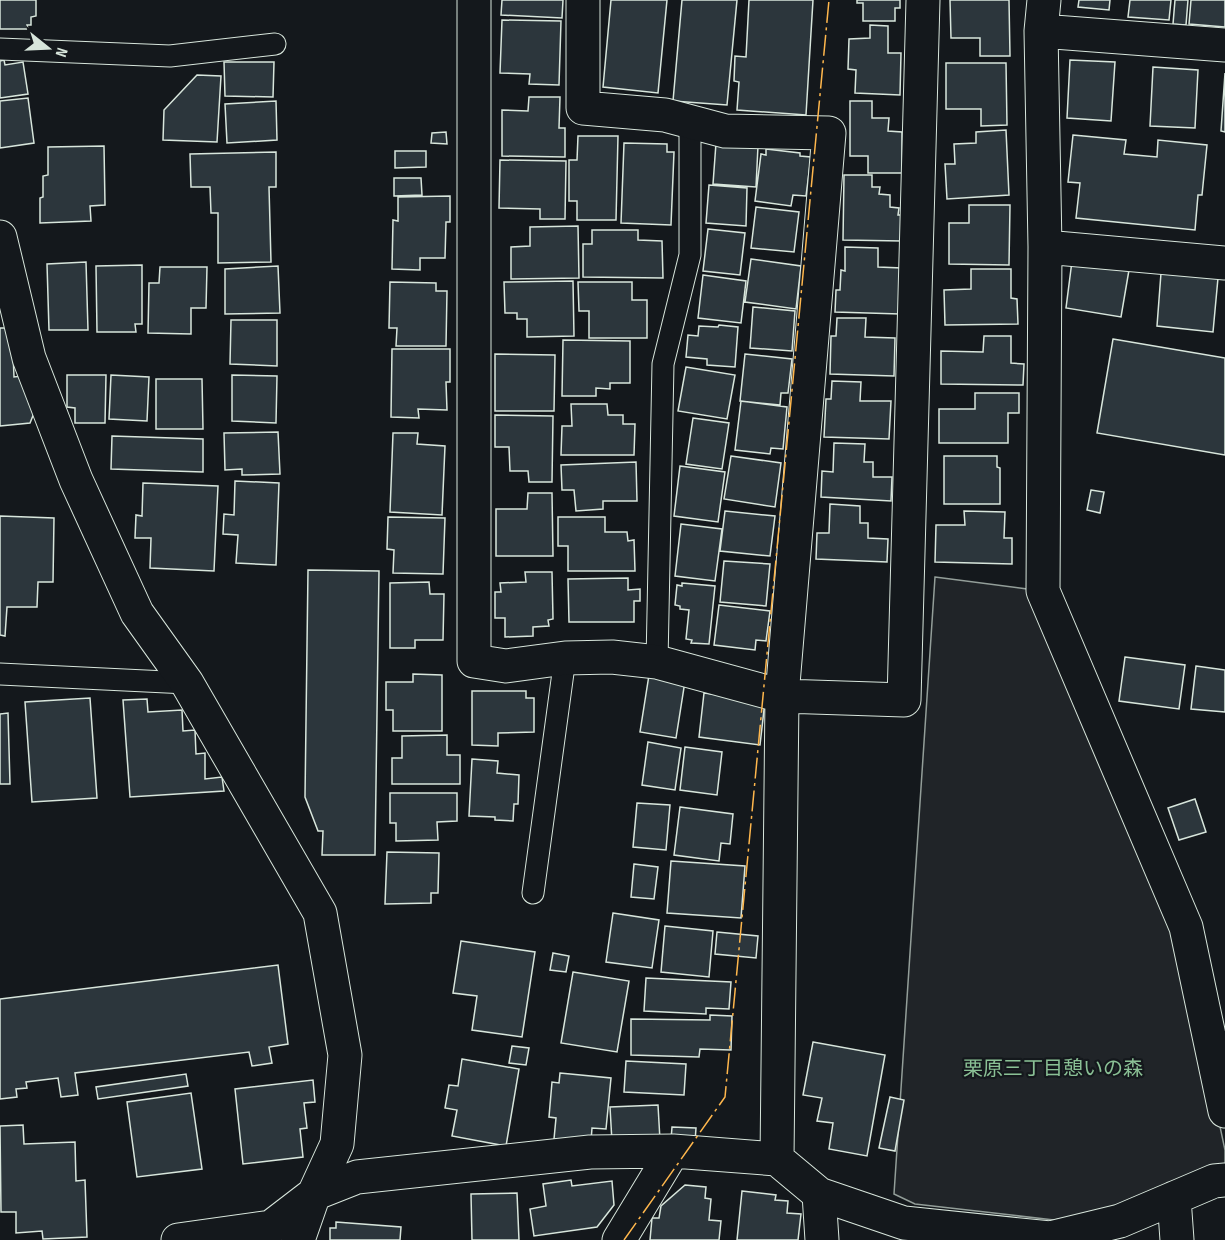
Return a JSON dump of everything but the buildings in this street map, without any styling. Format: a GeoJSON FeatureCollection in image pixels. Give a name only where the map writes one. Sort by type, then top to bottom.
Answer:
{"type":"FeatureCollection","features":[{"type":"Feature","properties":{"kind":"street"},"geometry":{"type":"LineString","coordinates":[[474,0],[474,661],[506,666],[565,658],[612,657],[657,662],[782,696],[904,700],[923,0]]}},
{"type":"Feature","properties":{"kind":"street"},"geometry":{"type":"LineString","coordinates":[[584,0],[583,108],[665,115],[725,131],[829,133],[782,696],[777,1159]]}},
{"type":"Feature","properties":{"kind":"street"},"geometry":{"type":"LineString","coordinates":[[1225,45],[1042,16],[1045,247],[1043,591],[1186,927],[1225,1111]]}},
{"type":"Feature","properties":{"kind":"street"},"geometry":{"type":"LineString","coordinates":[[0,237],[29,358],[76,480],[137,613],[187,683],[320,913],[345,1055],[337,1144],[314,1194],[298,1240]]}},
{"type":"Feature","properties":{"kind":"street"},"geometry":{"type":"LineString","coordinates":[[1045,247],[1225,263]]}},
{"type":"Feature","properties":{"kind":"street"},"geometry":{"type":"LineString","coordinates":[[619,1240],[673,1151]]}},
{"type":"Feature","properties":{"kind":"street"},"geometry":{"type":"LineString","coordinates":[[178,1240],[272,1227],[314,1194],[357,1177],[590,1152],[673,1151],[777,1159],[819,1194],[904,1223],[999,1236],[1050,1238],[1120,1221],[1214,1182],[1225,1180]]}},
{"type":"Feature","properties":{"kind":"street"},"geometry":{"type":"LineString","coordinates":[[819,1194],[822,1240]]}},
{"type":"Feature","properties":{"kind":"street"},"geometry":{"type":"LineString","coordinates":[[1174,1198],[1177,1240]]}},
{"type":"Feature","properties":{"kind":"lane"},"geometry":{"type":"LineString","coordinates":[[0,49],[170,56],[275,44]]}},
{"type":"Feature","properties":{"kind":"lane"},"geometry":{"type":"LineString","coordinates":[[657,662],[663,364],[690,255],[690,122]]}},
{"type":"Feature","properties":{"kind":"lane"},"geometry":{"type":"LineString","coordinates":[[533,893],[565,658]]}},
{"type":"Feature","properties":{"kind":"lane"},"geometry":{"type":"LineString","coordinates":[[0,674],[187,683]]}},
{"type":"Feature","properties":{"kind":"green space","name":"栗原三丁目憩いの森"},"geometry":{"type":"Polygon","coordinates":[[[935,577],[1027,589],[1178,929],[1225,1150],[1225,1173],[1116,1211],[1054,1220],[915,1204],[894,1194],[935,577]]]}},
{"type":"Feature","properties":{"kind":"power"},"geometry":{"type":"LineString","coordinates":[[624,1240],[725,1097],[829,0]]}}]}
